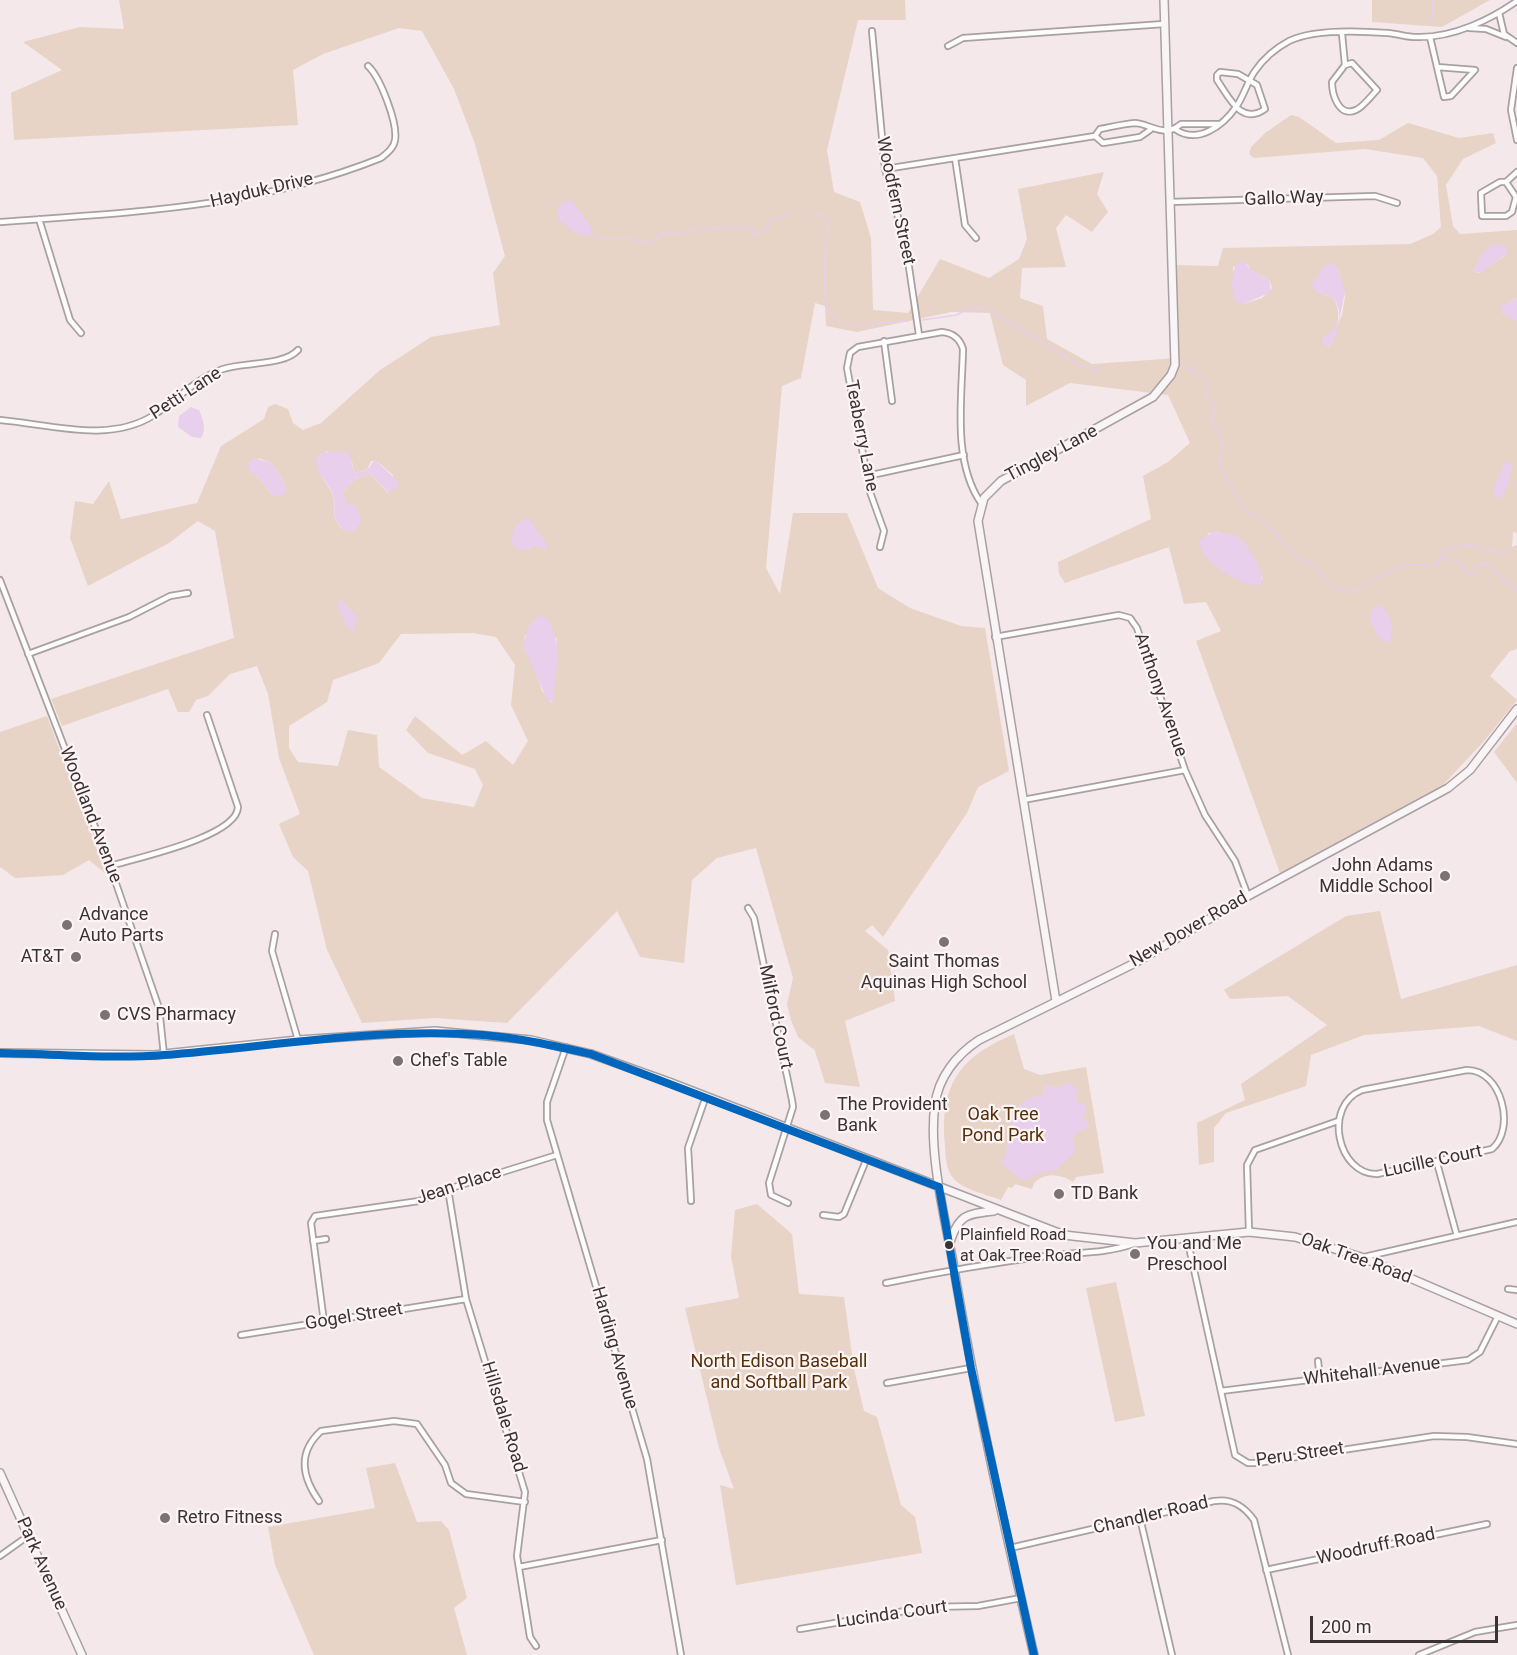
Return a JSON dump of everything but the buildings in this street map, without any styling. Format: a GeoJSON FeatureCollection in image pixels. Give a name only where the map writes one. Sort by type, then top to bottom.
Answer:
{"type":"FeatureCollection","features":[{"type":"Feature","properties":{"kind":"street","name":"Tingley Lane"},"geometry":{"type":"LineString","coordinates":[[981,503],[988,491],[1001,481],[1153,397],[1171,375],[1175,365],[1166,129],[1164,0]]}},
{"type":"Feature","properties":{"kind":"street"},"geometry":{"type":"LineString","coordinates":[[1095,136],[1103,143],[1140,137],[1150,130],[1175,129],[1182,134],[1206,134],[1236,108],[1250,80],[1274,51],[1297,38],[1380,33],[1430,37],[1465,28],[1500,13],[1517,1]]}},
{"type":"Feature","properties":{"kind":"street"},"geometry":{"type":"LineString","coordinates":[[1500,13],[1500,26],[1506,37]]}},
{"type":"Feature","properties":{"kind":"street"},"geometry":{"type":"LineString","coordinates":[[948,46],[963,38],[1164,24]]}},
{"type":"Feature","properties":{"kind":"street"},"geometry":{"type":"LineString","coordinates":[[1465,28],[1486,29],[1517,43]]}},
{"type":"Feature","properties":{"kind":"street","name":"Woodfern Street"},"geometry":{"type":"LineString","coordinates":[[872,31],[885,169],[906,247],[919,335]]}},
{"type":"Feature","properties":{"kind":"street"},"geometry":{"type":"LineString","coordinates":[[1342,34],[1345,65],[1332,82],[1332,91],[1340,108],[1356,110],[1377,90],[1352,63],[1345,65]]}},
{"type":"Feature","properties":{"kind":"street"},"geometry":{"type":"LineString","coordinates":[[1430,37],[1437,67],[1444,97],[1451,96],[1475,70],[1437,67]]}},
{"type":"Feature","properties":{"kind":"street","name":"Hayduk Drive"},"geometry":{"type":"LineString","coordinates":[[0,222],[169,210],[240,200],[381,159],[393,146],[395,133],[380,81],[368,66]]}},
{"type":"Feature","properties":{"kind":"street"},"geometry":{"type":"LineString","coordinates":[[1517,68],[1511,110],[1517,140]]}},
{"type":"Feature","properties":{"kind":"street"},"geometry":{"type":"LineString","coordinates":[[1226,71],[1250,80],[1260,88],[1265,109],[1246,114],[1236,108],[1217,80],[1217,75],[1226,71]]}},
{"type":"Feature","properties":{"kind":"street"},"geometry":{"type":"LineString","coordinates":[[885,169],[1095,136],[1100,129],[1138,123],[1150,130]]}},
{"type":"Feature","properties":{"kind":"street"},"geometry":{"type":"LineString","coordinates":[[1175,129],[1181,124],[1218,124]]}},
{"type":"Feature","properties":{"kind":"street"},"geometry":{"type":"LineString","coordinates":[[955,158],[965,225],[976,238]]}},
{"type":"Feature","properties":{"kind":"street"},"geometry":{"type":"LineString","coordinates":[[1506,182],[1516,197],[1512,212],[1506,216],[1482,216],[1481,193],[1500,182],[1506,182],[1517,172]]}},
{"type":"Feature","properties":{"kind":"street","name":"Gallo Way"},"geometry":{"type":"LineString","coordinates":[[1169,202],[1375,196],[1397,203]]}},
{"type":"Feature","properties":{"kind":"street"},"geometry":{"type":"LineString","coordinates":[[39,219],[70,320],[81,333]]}},
{"type":"Feature","properties":{"kind":"street","name":"Teaberry Lane"},"geometry":{"type":"LineString","coordinates":[[880,547],[884,531],[867,476],[847,362],[850,353],[858,346],[946,332],[962,345],[964,455],[970,487],[981,503]]}},
{"type":"Feature","properties":{"kind":"street"},"geometry":{"type":"LineString","coordinates":[[884,341],[892,401]]}},
{"type":"Feature","properties":{"kind":"street","name":"Petti Lane"},"geometry":{"type":"LineString","coordinates":[[0,420],[93,430],[123,428],[154,415],[211,374],[230,366],[289,358],[298,350]]}},
{"type":"Feature","properties":{"kind":"street"},"geometry":{"type":"LineString","coordinates":[[867,476],[964,455]]}},
{"type":"Feature","properties":{"kind":"street"},"geometry":{"type":"LineString","coordinates":[[981,503],[978,535],[1056,1001]]}},
{"type":"Feature","properties":{"kind":"street","name":"Woodland Avenue"},"geometry":{"type":"LineString","coordinates":[[1,583],[110,866],[159,1008],[164,1055]]}},
{"type":"Feature","properties":{"kind":"street"},"geometry":{"type":"LineString","coordinates":[[28,654],[129,617],[170,596],[188,593]]}},
{"type":"Feature","properties":{"kind":"street","name":"Anthony Avenue"},"geometry":{"type":"LineString","coordinates":[[995,637],[1119,615],[1130,618],[1137,628],[1185,770],[1205,815],[1235,861],[1248,896]]}},
{"type":"Feature","properties":{"kind":"street","name":"New Dover Road"},"geometry":{"type":"LineString","coordinates":[[1034,1655],[971,1368],[939,1187],[934,1106],[946,1072],[959,1056],[979,1040],[1135,963],[1248,896],[1448,788],[1470,770],[1517,709]]}},
{"type":"Feature","properties":{"kind":"street"},"geometry":{"type":"LineString","coordinates":[[110,866],[216,833],[235,818],[238,807],[207,715]]}},
{"type":"Feature","properties":{"kind":"street"},"geometry":{"type":"LineString","coordinates":[[1023,800],[1185,770]]}},
{"type":"Feature","properties":{"kind":"street","name":"Milford Court"},"geometry":{"type":"LineString","coordinates":[[748,908],[754,918],[791,1087],[793,1107],[769,1183],[771,1195],[788,1203]]}},
{"type":"Feature","properties":{"kind":"street"},"geometry":{"type":"LineString","coordinates":[[275,934],[272,951],[298,1040]]}},
{"type":"Feature","properties":{"kind":"street","name":"Oak Tree Road"},"geometry":{"type":"LineString","coordinates":[[0,1053],[164,1055],[298,1040],[406,1032],[475,1033],[531,1040],[566,1047],[706,1096],[1064,1236],[1135,1244],[1249,1232],[1295,1237],[1361,1257],[1517,1324]]}},
{"type":"Feature","properties":{"kind":"street","name":"Harding Avenue"},"geometry":{"type":"LineString","coordinates":[[566,1047],[546,1108],[557,1155],[647,1459],[681,1655]]}},
{"type":"Feature","properties":{"kind":"street","name":"Lucille Court"},"geometry":{"type":"LineString","coordinates":[[1467,1070],[1484,1073],[1497,1089],[1504,1124],[1500,1141],[1486,1152],[1377,1174],[1359,1171],[1347,1157],[1338,1121],[1345,1102],[1362,1090],[1467,1070]]}},
{"type":"Feature","properties":{"kind":"street"},"geometry":{"type":"LineString","coordinates":[[691,1201],[688,1148],[706,1096]]}},
{"type":"Feature","properties":{"kind":"street"},"geometry":{"type":"LineString","coordinates":[[1249,1232],[1247,1165],[1255,1150],[1338,1121]]}},
{"type":"Feature","properties":{"kind":"street","name":"Jean Place"},"geometry":{"type":"LineString","coordinates":[[313,1241],[311,1220],[321,1213],[413,1202],[557,1155]]}},
{"type":"Feature","properties":{"kind":"street"},"geometry":{"type":"LineString","coordinates":[[823,1215],[839,1217],[843,1214],[867,1158]]}},
{"type":"Feature","properties":{"kind":"street"},"geometry":{"type":"LineString","coordinates":[[1437,1163],[1457,1236]]}},
{"type":"Feature","properties":{"kind":"street","name":"Hillsdale Road"},"geometry":{"type":"LineString","coordinates":[[448,1189],[466,1299],[522,1478],[525,1502],[518,1556],[530,1637],[536,1646]]}},
{"type":"Feature","properties":{"kind":"street"},"geometry":{"type":"LineString","coordinates":[[950,1244],[958,1221],[966,1215],[996,1211]]}},
{"type":"Feature","properties":{"kind":"street"},"geometry":{"type":"LineString","coordinates":[[1361,1257],[1517,1222]]}},
{"type":"Feature","properties":{"kind":"street","name":"Peru Street"},"geometry":{"type":"LineString","coordinates":[[1187,1238],[1235,1455],[1248,1463],[1434,1436],[1467,1437],[1517,1444]]}},
{"type":"Feature","properties":{"kind":"street"},"geometry":{"type":"LineString","coordinates":[[324,1322],[313,1241],[326,1239]]}},
{"type":"Feature","properties":{"kind":"street"},"geometry":{"type":"LineString","coordinates":[[886,1283],[954,1269],[1061,1254],[1112,1251],[1135,1244]]}},
{"type":"Feature","properties":{"kind":"street"},"geometry":{"type":"LineString","coordinates":[[1508,1289],[1517,1290]]}},
{"type":"Feature","properties":{"kind":"street","name":"Gogel Street"},"geometry":{"type":"LineString","coordinates":[[241,1335],[466,1299]]}},
{"type":"Feature","properties":{"kind":"street","name":"Whitehall Avenue"},"geometry":{"type":"LineString","coordinates":[[1221,1391],[1468,1360],[1480,1352],[1498,1316]]}},
{"type":"Feature","properties":{"kind":"street"},"geometry":{"type":"LineString","coordinates":[[1318,1361],[1320,1378]]}},
{"type":"Feature","properties":{"kind":"street"},"geometry":{"type":"LineString","coordinates":[[887,1383],[971,1368]]}},
{"type":"Feature","properties":{"kind":"street"},"geometry":{"type":"LineString","coordinates":[[319,1501],[308,1486],[304,1458],[308,1444],[321,1431],[394,1421],[417,1424],[445,1464],[451,1483],[457,1490],[466,1494],[525,1502]]}},
{"type":"Feature","properties":{"kind":"street","name":"Park Avenue"},"geometry":{"type":"LineString","coordinates":[[0,1473],[82,1655]]}},
{"type":"Feature","properties":{"kind":"street","name":"Chandler Road"},"geometry":{"type":"LineString","coordinates":[[1010,1548],[1214,1501],[1232,1501],[1249,1513],[1254,1520],[1288,1655]]}},
{"type":"Feature","properties":{"kind":"street"},"geometry":{"type":"LineString","coordinates":[[1140,1518],[1173,1655]]}},
{"type":"Feature","properties":{"kind":"street","name":"Woodruff Road"},"geometry":{"type":"LineString","coordinates":[[1266,1570],[1487,1524]]}},
{"type":"Feature","properties":{"kind":"street"},"geometry":{"type":"LineString","coordinates":[[0,1556],[28,1536]]}},
{"type":"Feature","properties":{"kind":"street"},"geometry":{"type":"LineString","coordinates":[[519,1567],[662,1540]]}},
{"type":"Feature","properties":{"kind":"street","name":"Lucinda Court"},"geometry":{"type":"LineString","coordinates":[[800,1629],[928,1607],[978,1606],[1021,1598]]}},
{"type":"Feature","properties":{"kind":"street"},"geometry":{"type":"LineString","coordinates":[[1419,1655],[1475,1632],[1517,1625]]}},
{"type":"Feature","properties":{"kind":"green space"},"geometry":{"type":"Polygon","coordinates":[[[119,0],[905,0],[906,20],[858,20],[827,150],[834,192],[860,202],[871,238],[873,310],[908,313],[940,259],[989,278],[1019,259],[1027,239],[1018,189],[1104,172],[1097,194],[1108,212],[1092,232],[1066,215],[1056,228],[1066,267],[1022,268],[1020,298],[1043,306],[1047,339],[1092,364],[1178,358],[1176,265],[1218,266],[1223,248],[1410,244],[1433,234],[1441,227],[1437,176],[1423,158],[1365,149],[1254,158],[1249,154],[1251,147],[1265,133],[1291,115],[1299,117],[1336,143],[1379,140],[1408,123],[1459,138],[1493,133],[1496,143],[1463,159],[1446,185],[1453,226],[1460,234],[1517,230],[1517,298],[1508,302],[1502,313],[1517,321],[1517,533],[1513,532],[1512,547],[1517,545],[1517,649],[1510,651],[1490,676],[1517,700],[1485,740],[1443,785],[1280,873],[1196,641],[1221,631],[1206,602],[1184,604],[1169,547],[1065,583],[1059,574],[1058,562],[1151,519],[1143,476],[1168,462],[1190,443],[1168,395],[1070,383],[1026,406],[1026,380],[1003,365],[990,313],[951,312],[857,332],[826,326],[825,306],[815,303],[801,378],[782,386],[766,568],[780,594],[793,513],[847,513],[878,588],[910,608],[961,626],[985,628],[1009,771],[978,787],[967,813],[883,937],[872,925],[865,931],[888,950],[895,1001],[845,1021],[860,1087],[825,1083],[814,1048],[798,1037],[787,1004],[793,978],[756,848],[717,858],[692,880],[684,963],[640,957],[617,911],[507,1023],[434,1018],[362,1023],[327,950],[308,871],[293,857],[279,824],[300,814],[279,758],[268,694],[257,666],[230,674],[208,696],[196,700],[189,712],[178,712],[168,689],[62,726],[51,699],[234,638],[215,531],[198,521],[169,543],[88,586],[70,538],[75,501],[93,504],[109,481],[121,519],[197,503],[221,446],[264,419],[268,407],[275,404],[288,409],[293,423],[303,430],[321,423],[380,370],[431,337],[500,325],[493,273],[505,256],[475,144],[454,89],[422,31],[399,28],[323,54],[293,70],[298,125],[14,140],[11,93],[62,70],[23,42],[80,27],[124,29],[119,0]],[[1506,255],[1480,257],[1473,272],[1479,273],[1506,255]],[[1248,264],[1233,267],[1243,304],[1262,298],[1272,288],[1269,279],[1250,270],[1248,264]],[[1324,266],[1317,292],[1332,297],[1337,306],[1338,315],[1334,333],[1324,337],[1329,347],[1342,315],[1345,297],[1339,270],[1324,266]],[[327,451],[318,456],[319,472],[333,496],[336,521],[346,531],[359,513],[355,506],[346,504],[343,493],[352,482],[362,476],[371,475],[388,493],[394,488],[393,475],[378,462],[371,461],[367,470],[354,473],[352,461],[327,451]],[[258,458],[256,475],[274,497],[286,486],[272,463],[258,458]],[[1213,532],[1207,534],[1263,580],[1256,562],[1240,541],[1223,534],[1213,532]],[[473,633],[401,634],[379,663],[333,680],[327,702],[289,726],[289,748],[298,762],[338,766],[348,730],[377,735],[379,767],[422,798],[474,807],[483,785],[475,769],[428,753],[406,730],[415,716],[462,755],[486,741],[513,765],[528,741],[511,705],[515,665],[496,637],[473,633]],[[525,635],[524,649],[534,666],[542,691],[552,703],[557,638],[525,635]]]}},
{"type":"Feature","properties":{"kind":"green space"},"geometry":{"type":"Polygon","coordinates":[[[1372,0],[1490,0],[1442,27],[1372,22],[1372,0]]]}},
{"type":"Feature","properties":{"kind":"green space"},"geometry":{"type":"Polygon","coordinates":[[[47,716],[106,874],[89,860],[63,875],[15,878],[0,867],[0,732],[47,716]]]}},
{"type":"Feature","properties":{"kind":"green space"},"geometry":{"type":"Polygon","coordinates":[[[1517,723],[1517,783],[1494,752],[1517,723]]]}},
{"type":"Feature","properties":{"kind":"green space"},"geometry":{"type":"Polygon","coordinates":[[[1380,911],[1401,999],[1517,965],[1517,1041],[1479,1026],[1364,1035],[1311,1055],[1306,1086],[1226,1113],[1214,1128],[1214,1162],[1199,1165],[1197,1123],[1245,1100],[1241,1084],[1327,1025],[1288,996],[1230,999],[1224,990],[1346,916],[1380,911]]]}},
{"type":"Feature","properties":{"kind":"green space","name":"Oak Tree Pond Park"},"geometry":{"type":"Polygon","coordinates":[[[1014,1034],[1024,1069],[1040,1075],[1086,1067],[1104,1173],[1076,1177],[1073,1182],[1058,1176],[1043,1177],[1034,1183],[1032,1189],[1015,1184],[1012,1188],[1008,1187],[1001,1200],[965,1187],[952,1176],[946,1159],[944,1124],[950,1090],[967,1063],[995,1043],[1014,1034]]]}},
{"type":"Feature","properties":{"kind":"green space","name":"North Edison Baseball and Softball Park"},"geometry":{"type":"Polygon","coordinates":[[[757,1204],[792,1234],[799,1294],[844,1297],[854,1369],[864,1411],[877,1417],[901,1505],[915,1517],[922,1553],[736,1585],[720,1485],[734,1489],[719,1448],[685,1308],[739,1298],[731,1256],[735,1210],[757,1204]]]}},
{"type":"Feature","properties":{"kind":"green space"},"geometry":{"type":"Polygon","coordinates":[[[1116,1282],[1145,1416],[1115,1422],[1086,1288],[1116,1282]]]}},
{"type":"Feature","properties":{"kind":"green space"},"geometry":{"type":"Polygon","coordinates":[[[395,1463],[417,1522],[441,1521],[449,1530],[467,1598],[454,1608],[467,1655],[314,1655],[275,1565],[268,1527],[375,1508],[366,1468],[395,1463]]]}},
{"type":"Feature","properties":{"kind":"shaded area"},"geometry":{"type":"Polygon","coordinates":[[[571,200],[592,228],[589,237],[572,231],[558,219],[558,205],[571,200]]]}},
{"type":"Feature","properties":{"kind":"shaded area"},"geometry":{"type":"Polygon","coordinates":[[[1492,244],[1505,245],[1508,253],[1482,272],[1475,273],[1473,271],[1480,257],[1492,244]]]}},
{"type":"Feature","properties":{"kind":"shaded area"},"geometry":{"type":"Polygon","coordinates":[[[1239,262],[1246,262],[1250,270],[1269,279],[1271,292],[1243,304],[1237,303],[1232,281],[1234,270],[1239,262]]]}},
{"type":"Feature","properties":{"kind":"shaded area"},"geometry":{"type":"Polygon","coordinates":[[[1332,263],[1338,267],[1345,291],[1337,332],[1331,345],[1325,347],[1322,339],[1336,326],[1339,309],[1332,297],[1317,292],[1311,285],[1324,266],[1332,263]]]}},
{"type":"Feature","properties":{"kind":"shaded area"},"geometry":{"type":"Polygon","coordinates":[[[1517,298],[1516,321],[1502,313],[1502,305],[1517,298]]]}},
{"type":"Feature","properties":{"kind":"shaded area"},"geometry":{"type":"Polygon","coordinates":[[[191,407],[199,410],[202,417],[204,428],[201,438],[192,437],[178,427],[179,416],[191,407]]]}},
{"type":"Feature","properties":{"kind":"shaded area"},"geometry":{"type":"Polygon","coordinates":[[[323,452],[346,452],[350,455],[354,473],[367,470],[375,460],[399,482],[400,485],[389,493],[371,475],[358,478],[349,486],[343,493],[346,503],[357,507],[362,520],[355,531],[346,531],[335,517],[332,492],[319,472],[316,462],[323,452]]]}},
{"type":"Feature","properties":{"kind":"shaded area"},"geometry":{"type":"Polygon","coordinates":[[[254,458],[272,463],[286,486],[285,494],[274,497],[256,475],[251,473],[247,464],[254,458]]]}},
{"type":"Feature","properties":{"kind":"shaded area"},"geometry":{"type":"Polygon","coordinates":[[[1505,461],[1513,466],[1506,491],[1495,499],[1493,490],[1505,461]]]}},
{"type":"Feature","properties":{"kind":"shaded area"},"geometry":{"type":"Polygon","coordinates":[[[528,518],[547,544],[545,549],[535,546],[524,550],[513,546],[512,535],[515,529],[521,520],[528,518]]]}},
{"type":"Feature","properties":{"kind":"shaded area"},"geometry":{"type":"Polygon","coordinates":[[[1213,532],[1232,535],[1242,540],[1251,552],[1261,573],[1261,585],[1234,578],[1213,564],[1201,548],[1200,540],[1213,532]]]}},
{"type":"Feature","properties":{"kind":"shaded area"},"geometry":{"type":"Polygon","coordinates":[[[342,600],[357,617],[354,632],[350,631],[339,610],[338,602],[342,600]]]}},
{"type":"Feature","properties":{"kind":"shaded area"},"geometry":{"type":"Polygon","coordinates":[[[1376,605],[1385,610],[1390,620],[1392,632],[1389,643],[1383,642],[1370,619],[1370,614],[1376,605]]]}},
{"type":"Feature","properties":{"kind":"shaded area"},"geometry":{"type":"Polygon","coordinates":[[[539,616],[545,617],[551,626],[557,645],[554,698],[549,704],[523,646],[529,626],[539,616]]]}},
{"type":"Feature","properties":{"kind":"shaded area"},"geometry":{"type":"Polygon","coordinates":[[[1067,1082],[1078,1089],[1076,1094],[1078,1103],[1085,1105],[1087,1112],[1083,1116],[1090,1126],[1073,1136],[1075,1153],[1056,1170],[1037,1174],[1030,1179],[1020,1179],[1002,1164],[1014,1112],[1029,1099],[1043,1095],[1043,1085],[1061,1087],[1067,1082]]]}},
{"type":"Feature","properties":{"kind":"waterway"},"geometry":{"type":"LineString","coordinates":[[1432,22],[1433,0]]}},
{"type":"Feature","properties":{"kind":"waterway"},"geometry":{"type":"LineString","coordinates":[[590,233],[604,239],[629,239],[648,243],[654,243],[661,233],[718,228],[751,228],[753,234],[763,233],[772,220],[794,214]]}},
{"type":"Feature","properties":{"kind":"waterway"},"geometry":{"type":"LineString","coordinates":[[811,214],[824,216],[828,222],[824,269],[825,295],[830,313],[834,318],[849,325],[908,321]]}},
{"type":"Feature","properties":{"kind":"waterway"},"geometry":{"type":"LineString","coordinates":[[922,320],[957,315],[967,309],[987,308],[1077,364],[1100,371]]}},
{"type":"Feature","properties":{"kind":"waterway"},"geometry":{"type":"LineString","coordinates":[[1180,365],[1199,373],[1209,384],[1206,397],[1216,407],[1212,422],[1223,443],[1219,463],[1245,511],[1263,520],[1298,557],[1315,567],[1330,587],[1349,592],[1358,591],[1366,582],[1406,565],[1437,565],[1440,558],[1458,561],[1463,570],[1472,576],[1481,563],[1487,564],[1517,591]]}},
{"type":"Feature","properties":{"kind":"waterway"},"geometry":{"type":"LineString","coordinates":[[1440,556],[1443,551],[1469,544],[1500,554],[1505,554],[1509,549]]}},
{"type":"Feature","properties":{"kind":"transit line"},"geometry":{"type":"LineString","coordinates":[[0,1053],[144,1056],[403,1034],[443,1033],[510,1038],[591,1054],[939,1187]]}},
{"type":"Feature","properties":{"kind":"transit line"},"geometry":{"type":"LineString","coordinates":[[939,1187],[971,1368],[1034,1655]]}},
{"type":"Feature","properties":{"kind":"place","name":"John Adams Middle School"},"geometry":{"type":"Point","coordinates":[1445,876]}},
{"type":"Feature","properties":{"kind":"place","name":"Advance Auto Parts"},"geometry":{"type":"Point","coordinates":[67,925]}},
{"type":"Feature","properties":{"kind":"place","name":"Saint Thomas Aquinas High School"},"geometry":{"type":"Point","coordinates":[944,942]}},
{"type":"Feature","properties":{"kind":"place","name":"AT&T"},"geometry":{"type":"Point","coordinates":[76,957]}},
{"type":"Feature","properties":{"kind":"place","name":"CVS Pharmacy"},"geometry":{"type":"Point","coordinates":[105,1015]}},
{"type":"Feature","properties":{"kind":"place","name":"Chef's Table"},"geometry":{"type":"Point","coordinates":[398,1061]}},
{"type":"Feature","properties":{"kind":"place","name":"The Provident Bank"},"geometry":{"type":"Point","coordinates":[825,1115]}},
{"type":"Feature","properties":{"kind":"place","name":"TD Bank"},"geometry":{"type":"Point","coordinates":[1059,1194]}},
{"type":"Feature","properties":{"kind":"place","name":"Plainfield Road at Oak Tree Road"},"geometry":{"type":"Point","coordinates":[949,1245]}},
{"type":"Feature","properties":{"kind":"place","name":"You and Me Preschool"},"geometry":{"type":"Point","coordinates":[1135,1254]}},
{"type":"Feature","properties":{"kind":"place","name":"Retro Fitness"},"geometry":{"type":"Point","coordinates":[165,1518]}}]}
